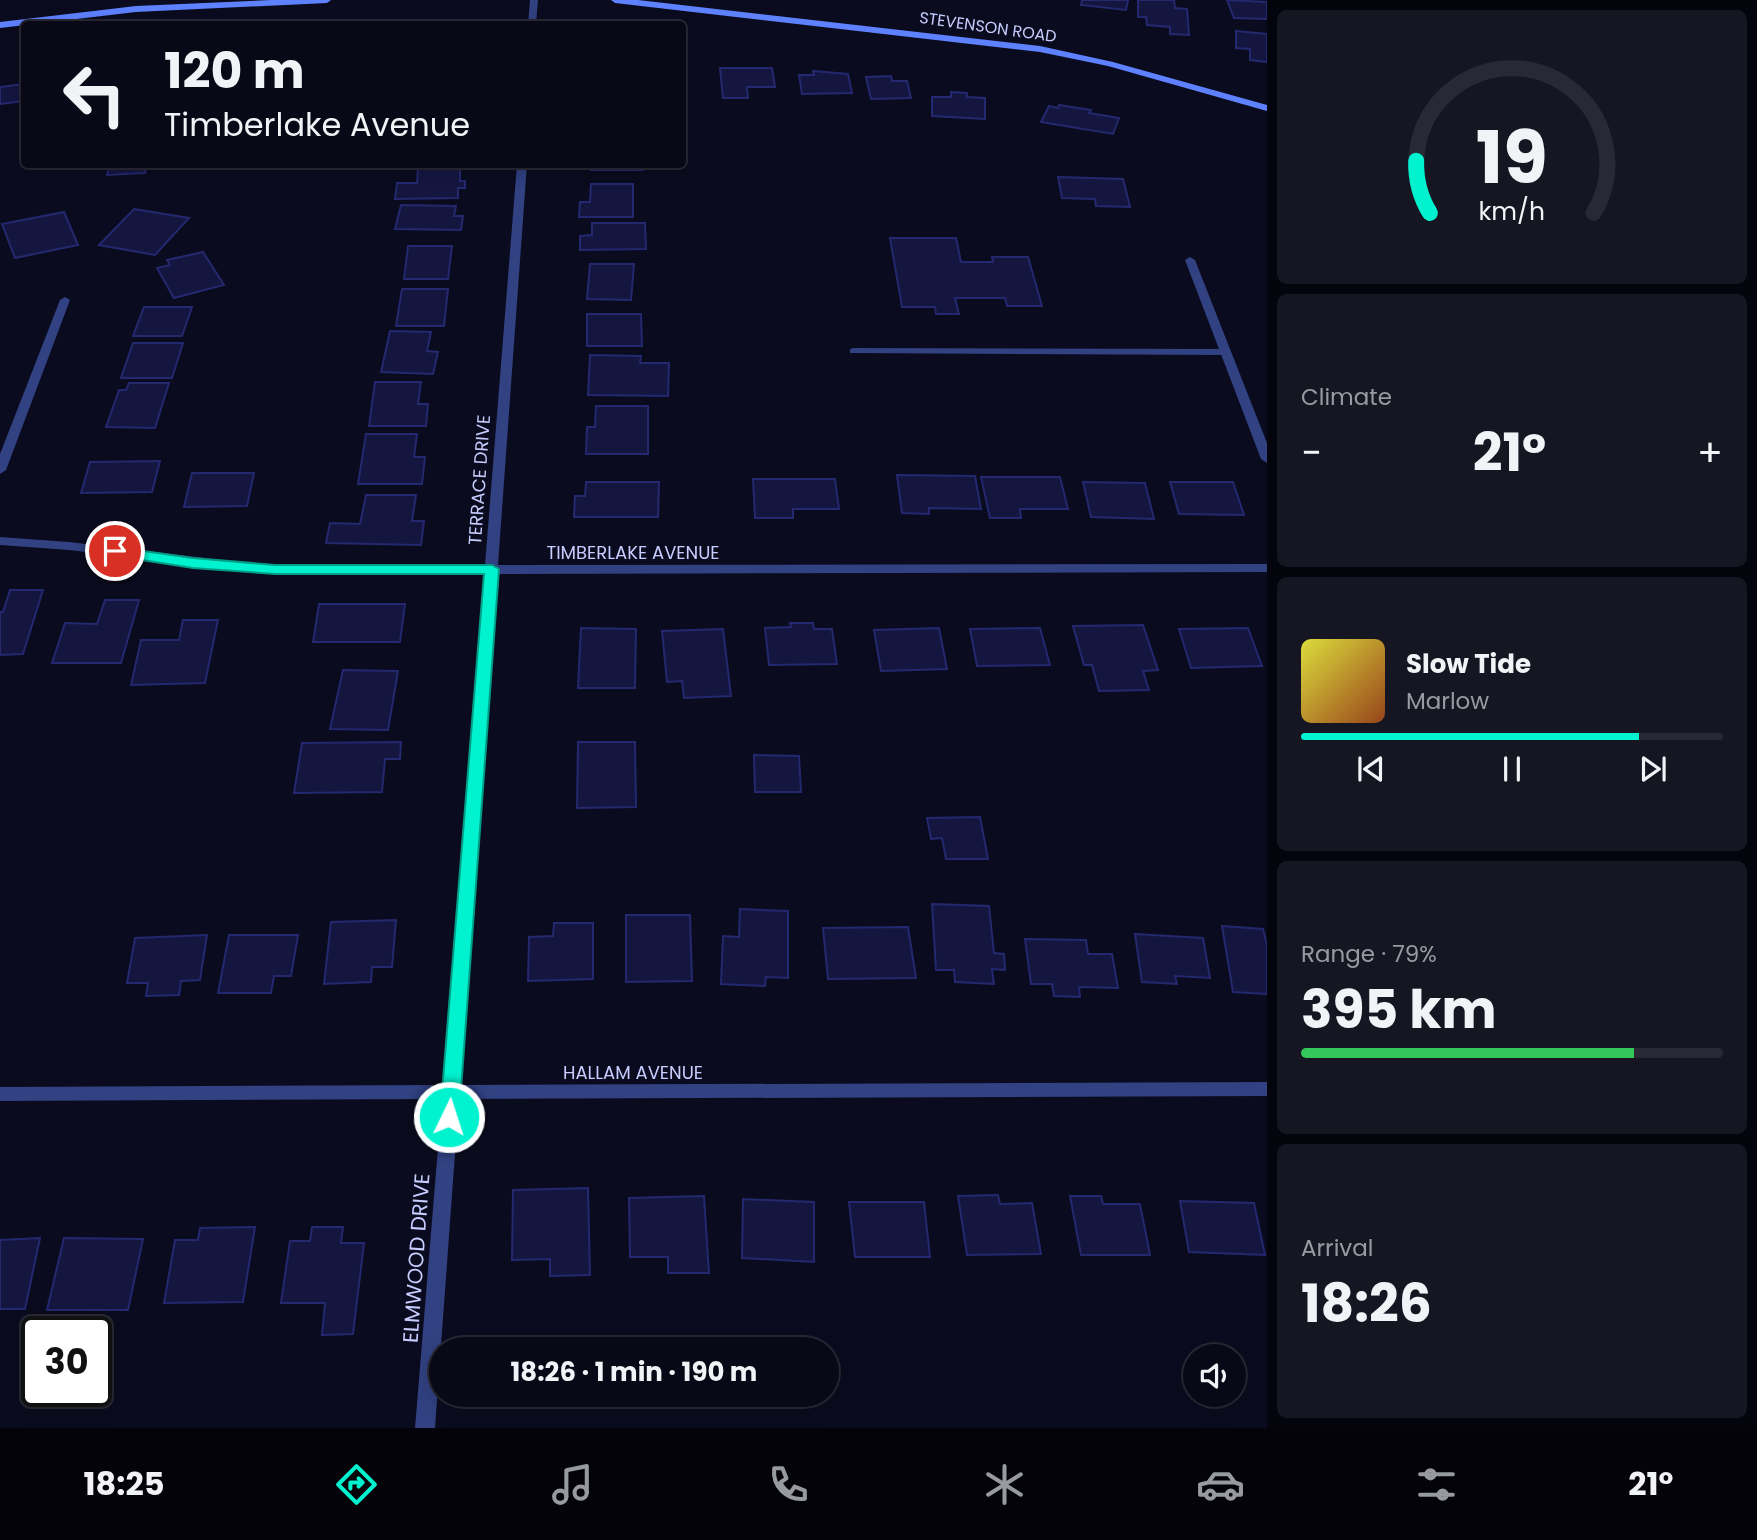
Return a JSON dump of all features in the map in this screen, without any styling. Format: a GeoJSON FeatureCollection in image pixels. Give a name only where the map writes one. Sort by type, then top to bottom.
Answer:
{"type":"FeatureCollection","features":[{"type":"Feature","properties":{"kind":"main road"},"geometry":{"type":"LineString","coordinates":[[34,21],[136,9],[327,0]]}},
{"type":"Feature","properties":{"kind":"main road","name":"STEVENSON ROAD"},"geometry":{"type":"LineString","coordinates":[[615,0],[1040,49],[1110,64],[1267,108]]}},
{"type":"Feature","properties":{"kind":"main road"},"geometry":{"type":"LineString","coordinates":[[0,25],[21,23]]}},
{"type":"Feature","properties":{"kind":"street"},"geometry":{"type":"LineString","coordinates":[[532,21],[534,0]]}},
{"type":"Feature","properties":{"kind":"street","name":"TERRACE DRIVE"},"geometry":{"type":"LineString","coordinates":[[451,1091],[522,168]]}},
{"type":"Feature","properties":{"kind":"street"},"geometry":{"type":"LineString","coordinates":[[1190,260],[1267,458]]}},
{"type":"Feature","properties":{"kind":"street"},"geometry":{"type":"LineString","coordinates":[[0,470],[65,300]]}},
{"type":"Feature","properties":{"kind":"street"},"geometry":{"type":"LineString","coordinates":[[854,351],[1225,352]]}},
{"type":"Feature","properties":{"kind":"street","name":"TIMBERLAKE AVENUE"},"geometry":{"type":"LineString","coordinates":[[0,541],[63,543],[193,563],[275,569],[1267,568]]}},
{"type":"Feature","properties":{"kind":"street","name":"HALLAM AVENUE"},"geometry":{"type":"LineString","coordinates":[[0,1094],[1267,1089]]}},
{"type":"Feature","properties":{"kind":"street","name":"ELMWOOD DRIVE"},"geometry":{"type":"LineString","coordinates":[[425,1428],[451,1091]]}},
{"type":"Feature","properties":{"kind":"building"},"geometry":{"type":"Polygon","coordinates":[[[1082,0],[1128,0],[1126,10],[1081,5],[1082,0]]]}},
{"type":"Feature","properties":{"kind":"building"},"geometry":{"type":"Polygon","coordinates":[[[1138,0],[1174,0],[1175,8],[1187,9],[1189,35],[1170,34],[1170,27],[1147,25],[1146,17],[1138,17],[1138,0]]]}},
{"type":"Feature","properties":{"kind":"building"},"geometry":{"type":"Polygon","coordinates":[[[1227,0],[1267,2],[1267,19],[1234,18],[1227,0]]]}},
{"type":"Feature","properties":{"kind":"building"},"geometry":{"type":"Polygon","coordinates":[[[1236,31],[1267,34],[1267,62],[1250,60],[1250,49],[1236,48],[1236,31]]]}},
{"type":"Feature","properties":{"kind":"building"},"geometry":{"type":"Polygon","coordinates":[[[720,68],[772,68],[775,87],[747,87],[748,98],[723,98],[720,68]]]}},
{"type":"Feature","properties":{"kind":"building"},"geometry":{"type":"Polygon","coordinates":[[[813,71],[848,74],[852,93],[802,94],[799,75],[814,75],[813,71]]]}},
{"type":"Feature","properties":{"kind":"building"},"geometry":{"type":"Polygon","coordinates":[[[891,76],[892,81],[907,81],[911,98],[871,99],[866,77],[891,76]]]}},
{"type":"Feature","properties":{"kind":"building"},"geometry":{"type":"Polygon","coordinates":[[[21,84],[21,101],[0,104],[0,87],[21,84]]]}},
{"type":"Feature","properties":{"kind":"building"},"geometry":{"type":"Polygon","coordinates":[[[951,92],[967,93],[967,97],[985,98],[985,119],[932,116],[932,97],[951,97],[951,92]]]}},
{"type":"Feature","properties":{"kind":"building"},"geometry":{"type":"Polygon","coordinates":[[[1059,105],[1119,118],[1113,134],[1041,122],[1049,106],[1058,108],[1059,105]]]}},
{"type":"Feature","properties":{"kind":"building"},"geometry":{"type":"Polygon","coordinates":[[[109,168],[146,168],[145,173],[107,175],[109,168]]]}},
{"type":"Feature","properties":{"kind":"building"},"geometry":{"type":"Polygon","coordinates":[[[418,168],[460,168],[460,181],[465,181],[465,188],[458,188],[458,198],[395,199],[397,183],[417,183],[418,168]]]}},
{"type":"Feature","properties":{"kind":"building"},"geometry":{"type":"Polygon","coordinates":[[[591,168],[643,168],[643,170],[591,168]]]}},
{"type":"Feature","properties":{"kind":"building"},"geometry":{"type":"Polygon","coordinates":[[[1058,177],[1123,179],[1130,207],[1096,206],[1095,199],[1062,198],[1058,177]]]}},
{"type":"Feature","properties":{"kind":"building"},"geometry":{"type":"Polygon","coordinates":[[[591,184],[633,184],[633,217],[579,217],[580,202],[590,202],[591,184]]]}},
{"type":"Feature","properties":{"kind":"building"},"geometry":{"type":"Polygon","coordinates":[[[401,205],[456,206],[454,216],[463,216],[461,230],[395,229],[401,205]]]}},
{"type":"Feature","properties":{"kind":"building"},"geometry":{"type":"Polygon","coordinates":[[[134,209],[189,218],[155,255],[99,245],[134,209]]]}},
{"type":"Feature","properties":{"kind":"building"},"geometry":{"type":"Polygon","coordinates":[[[64,212],[78,245],[15,258],[2,224],[64,212]]]}},
{"type":"Feature","properties":{"kind":"building"},"geometry":{"type":"Polygon","coordinates":[[[592,223],[645,223],[646,249],[580,250],[580,236],[592,235],[592,223]]]}},
{"type":"Feature","properties":{"kind":"building"},"geometry":{"type":"Polygon","coordinates":[[[890,238],[956,238],[961,262],[993,262],[992,257],[1028,257],[1042,306],[1007,306],[1005,298],[955,298],[959,314],[936,314],[935,307],[902,307],[890,238]]]}},
{"type":"Feature","properties":{"kind":"building"},"geometry":{"type":"Polygon","coordinates":[[[408,246],[452,246],[448,279],[404,279],[408,246]]]}},
{"type":"Feature","properties":{"kind":"building"},"geometry":{"type":"Polygon","coordinates":[[[203,252],[224,285],[174,298],[157,268],[170,265],[167,260],[203,252]]]}},
{"type":"Feature","properties":{"kind":"building"},"geometry":{"type":"Polygon","coordinates":[[[590,264],[634,264],[631,300],[587,299],[590,264]]]}},
{"type":"Feature","properties":{"kind":"building"},"geometry":{"type":"Polygon","coordinates":[[[402,289],[448,289],[444,326],[396,326],[402,289]]]}},
{"type":"Feature","properties":{"kind":"building"},"geometry":{"type":"Polygon","coordinates":[[[144,307],[192,307],[182,336],[133,336],[144,307]]]}},
{"type":"Feature","properties":{"kind":"building"},"geometry":{"type":"Polygon","coordinates":[[[587,314],[641,314],[642,346],[587,346],[587,314]]]}},
{"type":"Feature","properties":{"kind":"building"},"geometry":{"type":"Polygon","coordinates":[[[390,331],[431,332],[427,351],[438,352],[433,374],[381,372],[390,331]]]}},
{"type":"Feature","properties":{"kind":"building"},"geometry":{"type":"Polygon","coordinates":[[[133,343],[183,343],[172,378],[121,378],[133,343]]]}},
{"type":"Feature","properties":{"kind":"building"},"geometry":{"type":"Polygon","coordinates":[[[590,355],[641,356],[640,363],[669,363],[668,396],[588,395],[590,355]]]}},
{"type":"Feature","properties":{"kind":"building"},"geometry":{"type":"Polygon","coordinates":[[[375,382],[421,382],[418,404],[428,404],[426,426],[369,426],[375,382]]]}},
{"type":"Feature","properties":{"kind":"building"},"geometry":{"type":"Polygon","coordinates":[[[129,383],[169,383],[155,428],[106,427],[119,390],[126,390],[129,383]]]}},
{"type":"Feature","properties":{"kind":"building"},"geometry":{"type":"Polygon","coordinates":[[[596,406],[648,406],[648,454],[586,454],[587,427],[595,427],[596,406]]]}},
{"type":"Feature","properties":{"kind":"building"},"geometry":{"type":"Polygon","coordinates":[[[366,434],[417,434],[414,457],[425,457],[422,484],[358,484],[366,434]]]}},
{"type":"Feature","properties":{"kind":"building"},"geometry":{"type":"Polygon","coordinates":[[[160,461],[152,492],[81,493],[90,462],[160,461]]]}},
{"type":"Feature","properties":{"kind":"building"},"geometry":{"type":"Polygon","coordinates":[[[192,473],[254,473],[247,506],[184,507],[192,473]]]}},
{"type":"Feature","properties":{"kind":"building"},"geometry":{"type":"Polygon","coordinates":[[[897,475],[975,476],[981,509],[929,508],[929,514],[902,513],[897,475]]]}},
{"type":"Feature","properties":{"kind":"building"},"geometry":{"type":"Polygon","coordinates":[[[981,477],[1060,477],[1068,509],[1020,509],[1021,518],[990,518],[981,477]]]}},
{"type":"Feature","properties":{"kind":"building"},"geometry":{"type":"Polygon","coordinates":[[[753,479],[835,479],[839,509],[793,509],[793,518],[755,518],[753,479]]]}},
{"type":"Feature","properties":{"kind":"building"},"geometry":{"type":"Polygon","coordinates":[[[586,482],[659,482],[658,517],[574,517],[575,496],[585,496],[586,482]]]}},
{"type":"Feature","properties":{"kind":"building"},"geometry":{"type":"Polygon","coordinates":[[[1083,482],[1145,483],[1154,519],[1091,517],[1083,482]]]}},
{"type":"Feature","properties":{"kind":"building"},"geometry":{"type":"Polygon","coordinates":[[[1170,482],[1233,482],[1244,515],[1179,514],[1170,482]]]}},
{"type":"Feature","properties":{"kind":"building"},"geometry":{"type":"Polygon","coordinates":[[[366,495],[416,495],[412,521],[424,521],[421,545],[326,543],[330,523],[360,524],[366,495]]]}},
{"type":"Feature","properties":{"kind":"building"},"geometry":{"type":"Polygon","coordinates":[[[10,590],[43,590],[23,654],[0,655],[0,612],[3,612],[10,590]]]}},
{"type":"Feature","properties":{"kind":"building"},"geometry":{"type":"Polygon","coordinates":[[[105,600],[139,600],[121,663],[52,663],[65,623],[97,624],[105,600]]]}},
{"type":"Feature","properties":{"kind":"building"},"geometry":{"type":"Polygon","coordinates":[[[319,604],[405,604],[400,642],[313,642],[319,604]]]}},
{"type":"Feature","properties":{"kind":"building"},"geometry":{"type":"Polygon","coordinates":[[[183,620],[218,620],[205,683],[131,685],[141,640],[179,640],[183,620]]]}},
{"type":"Feature","properties":{"kind":"building"},"geometry":{"type":"Polygon","coordinates":[[[790,623],[813,623],[814,629],[832,629],[837,664],[769,665],[765,628],[791,627],[790,623]]]}},
{"type":"Feature","properties":{"kind":"building"},"geometry":{"type":"Polygon","coordinates":[[[1143,625],[1158,670],[1143,671],[1149,690],[1099,691],[1092,665],[1084,665],[1073,626],[1143,625]]]}},
{"type":"Feature","properties":{"kind":"building"},"geometry":{"type":"Polygon","coordinates":[[[581,628],[636,629],[635,688],[578,688],[581,628]]]}},
{"type":"Feature","properties":{"kind":"building"},"geometry":{"type":"Polygon","coordinates":[[[939,628],[947,669],[881,671],[874,630],[939,628]]]}},
{"type":"Feature","properties":{"kind":"building"},"geometry":{"type":"Polygon","coordinates":[[[1040,628],[1050,665],[977,666],[970,629],[1040,628]]]}},
{"type":"Feature","properties":{"kind":"building"},"geometry":{"type":"Polygon","coordinates":[[[1248,628],[1262,666],[1191,668],[1179,629],[1248,628]]]}},
{"type":"Feature","properties":{"kind":"building"},"geometry":{"type":"Polygon","coordinates":[[[723,629],[731,696],[684,698],[682,681],[667,682],[662,631],[723,629]]]}},
{"type":"Feature","properties":{"kind":"building"},"geometry":{"type":"Polygon","coordinates":[[[343,670],[398,671],[388,730],[330,729],[343,670]]]}},
{"type":"Feature","properties":{"kind":"building"},"geometry":{"type":"Polygon","coordinates":[[[401,742],[400,759],[385,759],[382,792],[294,793],[302,743],[401,742]]]}},
{"type":"Feature","properties":{"kind":"building"},"geometry":{"type":"Polygon","coordinates":[[[578,742],[635,742],[636,807],[577,808],[578,742]]]}},
{"type":"Feature","properties":{"kind":"building"},"geometry":{"type":"Polygon","coordinates":[[[754,755],[799,756],[801,792],[755,792],[754,755]]]}},
{"type":"Feature","properties":{"kind":"building"},"geometry":{"type":"Polygon","coordinates":[[[980,817],[988,859],[946,859],[942,838],[931,839],[927,818],[980,817]]]}},
{"type":"Feature","properties":{"kind":"building"},"geometry":{"type":"Polygon","coordinates":[[[932,904],[989,906],[994,953],[1004,954],[1005,970],[992,969],[994,984],[955,982],[954,970],[936,970],[932,904]]]}},
{"type":"Feature","properties":{"kind":"building"},"geometry":{"type":"Polygon","coordinates":[[[740,909],[788,911],[788,978],[766,977],[765,986],[721,984],[723,936],[739,937],[740,909]]]}},
{"type":"Feature","properties":{"kind":"building"},"geometry":{"type":"Polygon","coordinates":[[[626,915],[690,915],[692,981],[626,982],[626,915]]]}},
{"type":"Feature","properties":{"kind":"building"},"geometry":{"type":"Polygon","coordinates":[[[396,920],[392,967],[372,967],[371,982],[324,984],[331,922],[396,920]]]}},
{"type":"Feature","properties":{"kind":"building"},"geometry":{"type":"Polygon","coordinates":[[[554,923],[593,923],[593,979],[528,981],[529,937],[553,936],[554,923]]]}},
{"type":"Feature","properties":{"kind":"building"},"geometry":{"type":"Polygon","coordinates":[[[1222,926],[1263,929],[1267,945],[1267,994],[1233,992],[1222,926]]]}},
{"type":"Feature","properties":{"kind":"building"},"geometry":{"type":"Polygon","coordinates":[[[908,927],[916,978],[828,979],[823,928],[908,927]]]}},
{"type":"Feature","properties":{"kind":"building"},"geometry":{"type":"Polygon","coordinates":[[[1135,934],[1203,938],[1210,978],[1175,976],[1177,984],[1142,982],[1135,934]]]}},
{"type":"Feature","properties":{"kind":"building"},"geometry":{"type":"Polygon","coordinates":[[[207,935],[200,980],[181,981],[179,995],[146,996],[148,983],[127,983],[135,938],[207,935]]]}},
{"type":"Feature","properties":{"kind":"building"},"geometry":{"type":"Polygon","coordinates":[[[229,935],[298,935],[291,976],[274,976],[271,993],[218,993],[229,935]]]}},
{"type":"Feature","properties":{"kind":"building"},"geometry":{"type":"Polygon","coordinates":[[[1025,939],[1086,940],[1088,954],[1112,954],[1118,988],[1079,987],[1080,997],[1054,996],[1052,984],[1031,984],[1025,939]]]}},
{"type":"Feature","properties":{"kind":"building"},"geometry":{"type":"Polygon","coordinates":[[[588,1188],[590,1275],[550,1276],[550,1259],[512,1260],[513,1190],[588,1188]]]}},
{"type":"Feature","properties":{"kind":"building"},"geometry":{"type":"Polygon","coordinates":[[[998,1195],[1000,1204],[1032,1203],[1041,1254],[967,1255],[958,1196],[998,1195]]]}},
{"type":"Feature","properties":{"kind":"building"},"geometry":{"type":"Polygon","coordinates":[[[704,1196],[709,1273],[668,1273],[668,1257],[630,1257],[629,1198],[704,1196]]]}},
{"type":"Feature","properties":{"kind":"building"},"geometry":{"type":"Polygon","coordinates":[[[1070,1196],[1101,1196],[1103,1204],[1140,1204],[1150,1255],[1081,1255],[1070,1196]]]}},
{"type":"Feature","properties":{"kind":"building"},"geometry":{"type":"Polygon","coordinates":[[[743,1199],[814,1202],[814,1262],[742,1258],[743,1199]]]}},
{"type":"Feature","properties":{"kind":"building"},"geometry":{"type":"Polygon","coordinates":[[[1180,1201],[1254,1203],[1265,1255],[1189,1252],[1180,1201]]]}},
{"type":"Feature","properties":{"kind":"building"},"geometry":{"type":"Polygon","coordinates":[[[849,1202],[924,1202],[930,1257],[855,1257],[849,1202]]]}},
{"type":"Feature","properties":{"kind":"building"},"geometry":{"type":"Polygon","coordinates":[[[255,1227],[243,1302],[164,1303],[175,1240],[198,1240],[200,1228],[255,1227]]]}},
{"type":"Feature","properties":{"kind":"building"},"geometry":{"type":"Polygon","coordinates":[[[312,1227],[343,1227],[341,1243],[364,1243],[353,1334],[322,1335],[325,1303],[281,1303],[290,1241],[310,1241],[312,1227]]]}},
{"type":"Feature","properties":{"kind":"building"},"geometry":{"type":"Polygon","coordinates":[[[40,1238],[25,1309],[0,1309],[0,1240],[40,1238]]]}},
{"type":"Feature","properties":{"kind":"building"},"geometry":{"type":"Polygon","coordinates":[[[64,1238],[143,1239],[128,1310],[47,1310],[64,1238]]]}},
{"type":"Feature","properties":{"kind":"route"},"geometry":{"type":"LineString","coordinates":[[115,551],[193,563],[275,569],[492,569],[449,1117]]}}]}
